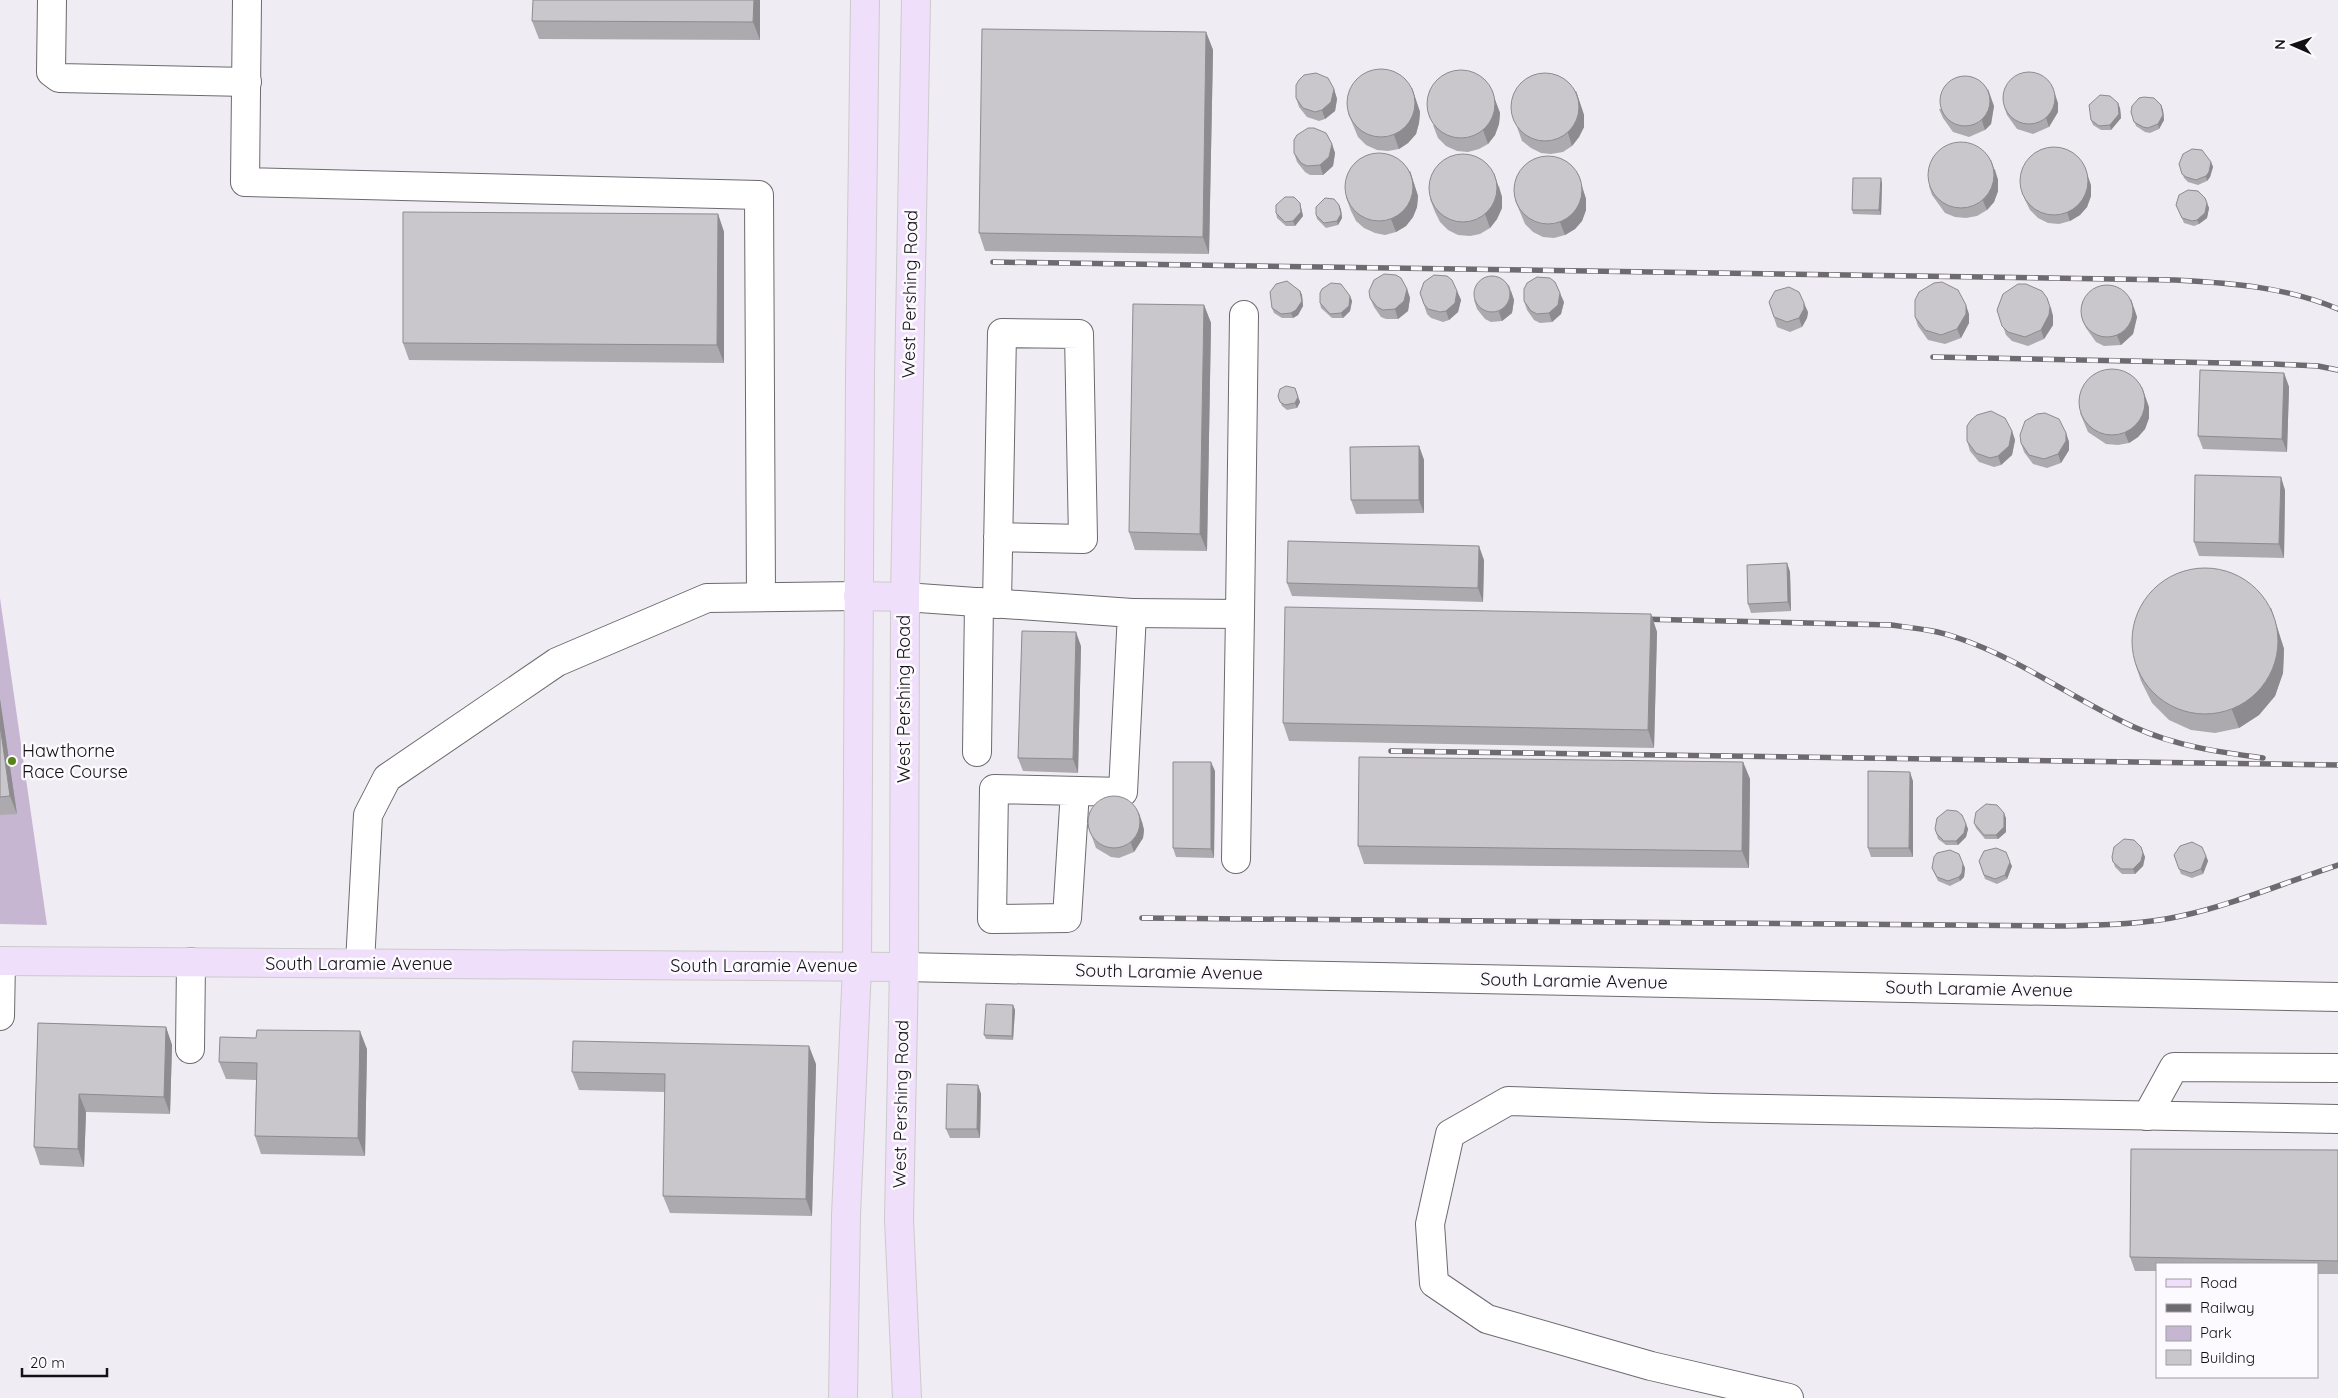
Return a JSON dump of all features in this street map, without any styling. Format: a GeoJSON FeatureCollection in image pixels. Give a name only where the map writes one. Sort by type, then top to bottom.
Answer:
{"type":"FeatureCollection","features":[{"type":"Feature","properties":{"kind":"main road"},"geometry":{"type":"LineString","coordinates":[[843,1398],[846,1215],[857,967],[858,596],[865,0]]}},
{"type":"Feature","properties":{"kind":"main road","name":"West Pershing Road"},"geometry":{"type":"LineString","coordinates":[[907,1398],[899,1219],[904,967],[905,597],[916,0]]}},
{"type":"Feature","properties":{"kind":"main road"},"geometry":{"type":"LineString","coordinates":[[858,596],[905,597]]}},
{"type":"Feature","properties":{"kind":"main road","name":"South Laramie Avenue"},"geometry":{"type":"LineString","coordinates":[[0,961],[904,967]]}},
{"type":"Feature","properties":{"kind":"street"},"geometry":{"type":"LineString","coordinates":[[52,0],[51,72],[59,78],[246,82]]}},
{"type":"Feature","properties":{"kind":"street"},"geometry":{"type":"LineString","coordinates":[[247,0],[245,182],[759,195],[761,597]]}},
{"type":"Feature","properties":{"kind":"street"},"geometry":{"type":"LineString","coordinates":[[1236,859],[1244,315]]}},
{"type":"Feature","properties":{"kind":"street"},"geometry":{"type":"LineString","coordinates":[[977,752],[988,603],[998,537],[1002,333],[1079,334],[1083,539],[998,537]]}},
{"type":"Feature","properties":{"kind":"street"},"geometry":{"type":"LineString","coordinates":[[360,963],[368,815],[387,778],[557,662],[708,598],[858,596]]}},
{"type":"Feature","properties":{"kind":"street"},"geometry":{"type":"LineString","coordinates":[[905,597],[1132,613],[1240,614]]}},
{"type":"Feature","properties":{"kind":"street"},"geometry":{"type":"LineString","coordinates":[[1075,791],[1067,918],[992,919],[994,790],[1075,791],[1123,792],[1132,613]]}},
{"type":"Feature","properties":{"kind":"street"},"geometry":{"type":"LineString","coordinates":[[0,961],[0,1016]]}},
{"type":"Feature","properties":{"kind":"street"},"geometry":{"type":"LineString","coordinates":[[190,1048],[191,962]]}},
{"type":"Feature","properties":{"kind":"street","name":"South Laramie Avenue"},"geometry":{"type":"LineString","coordinates":[[904,967],[2338,996]]}},
{"type":"Feature","properties":{"kind":"street"},"geometry":{"type":"LineString","coordinates":[[2147,1116],[2174,1067],[2338,1068]]}},
{"type":"Feature","properties":{"kind":"street"},"geometry":{"type":"LineString","coordinates":[[1789,1398],[1651,1366],[1487,1319],[1434,1283],[1430,1224],[1450,1134],[1508,1101],[1712,1108],[2338,1119]]}},
{"type":"Feature","properties":{"kind":"green space","name":"Hawthorne Race Course"},"geometry":{"type":"Polygon","coordinates":[[[0,598],[47,925],[0,924],[0,598]]]}},
{"type":"Feature","properties":{"kind":"building"},"geometry":{"type":"Polygon","coordinates":[[[533,0],[754,0],[753,22],[532,21],[533,0]]]}},
{"type":"Feature","properties":{"kind":"building"},"geometry":{"type":"Polygon","coordinates":[[[982,29],[1206,32],[1203,237],[979,233],[982,29]]]}},
{"type":"Feature","properties":{"kind":"building"},"geometry":{"type":"Polygon","coordinates":[[[1381,69],[1394,72],[1405,79],[1412,90],[1415,103],[1412,116],[1405,127],[1394,134],[1381,137],[1368,134],[1357,127],[1350,116],[1347,103],[1350,90],[1357,79],[1368,72],[1381,69]]]}},
{"type":"Feature","properties":{"kind":"building"},"geometry":{"type":"Polygon","coordinates":[[[1461,70],[1474,73],[1485,80],[1492,91],[1495,104],[1492,117],[1485,128],[1474,135],[1461,138],[1448,135],[1437,128],[1430,117],[1427,104],[1430,91],[1437,80],[1448,73],[1461,70]]]}},
{"type":"Feature","properties":{"kind":"building"},"geometry":{"type":"Polygon","coordinates":[[[2029,72],[2039,74],[2047,80],[2053,88],[2055,98],[2053,108],[2047,116],[2039,122],[2029,124],[2019,122],[2011,116],[2005,108],[2003,98],[2005,88],[2011,80],[2019,74],[2029,72]]]}},
{"type":"Feature","properties":{"kind":"building"},"geometry":{"type":"Polygon","coordinates":[[[1316,73],[1328,78],[1334,89],[1331,102],[1322,110],[1315,112],[1303,108],[1296,98],[1296,85],[1304,75],[1316,73]]]}},
{"type":"Feature","properties":{"kind":"building"},"geometry":{"type":"Polygon","coordinates":[[[1545,73],[1558,76],[1569,83],[1576,94],[1579,107],[1576,120],[1569,131],[1558,138],[1545,141],[1532,138],[1521,131],[1514,120],[1511,107],[1514,94],[1521,83],[1532,76],[1545,73]]]}},
{"type":"Feature","properties":{"kind":"building"},"geometry":{"type":"Polygon","coordinates":[[[1970,76],[1983,83],[1989,91],[1989,111],[1983,119],[1975,125],[1960,126],[1947,119],[1941,111],[1940,96],[1947,83],[1955,77],[1970,76]]]}},
{"type":"Feature","properties":{"kind":"building"},"geometry":{"type":"Polygon","coordinates":[[[2100,95],[2110,96],[2118,103],[2119,114],[2110,125],[2099,126],[2091,120],[2089,105],[2100,95]]]}},
{"type":"Feature","properties":{"kind":"building"},"geometry":{"type":"Polygon","coordinates":[[[2139,98],[2154,98],[2161,105],[2163,115],[2158,124],[2148,128],[2134,122],[2131,112],[2132,106],[2139,98]]]}},
{"type":"Feature","properties":{"kind":"building"},"geometry":{"type":"Polygon","coordinates":[[[1308,128],[1314,128],[1326,133],[1332,144],[1329,157],[1320,165],[1307,166],[1301,163],[1294,153],[1294,140],[1297,135],[1308,128]]]}},
{"type":"Feature","properties":{"kind":"building"},"geometry":{"type":"Polygon","coordinates":[[[1954,142],[1968,142],[1980,147],[1989,156],[1994,168],[1992,188],[1985,199],[1968,208],[1954,208],[1942,203],[1933,194],[1928,182],[1928,168],[1933,156],[1942,147],[1954,142]]]}},
{"type":"Feature","properties":{"kind":"building"},"geometry":{"type":"Polygon","coordinates":[[[2054,147],[2067,150],[2078,157],[2085,168],[2088,181],[2085,194],[2078,205],[2067,212],[2054,215],[2041,212],[2030,205],[2023,194],[2020,181],[2023,168],[2030,157],[2041,150],[2054,147]]]}},
{"type":"Feature","properties":{"kind":"building"},"geometry":{"type":"Polygon","coordinates":[[[2192,149],[2202,150],[2211,162],[2206,176],[2196,180],[2182,174],[2179,164],[2183,154],[2192,149]]]}},
{"type":"Feature","properties":{"kind":"building"},"geometry":{"type":"Polygon","coordinates":[[[1379,153],[1392,156],[1403,163],[1410,174],[1413,187],[1410,200],[1403,211],[1392,218],[1379,221],[1366,218],[1355,211],[1348,200],[1345,187],[1348,174],[1355,163],[1366,156],[1379,153]]]}},
{"type":"Feature","properties":{"kind":"building"},"geometry":{"type":"Polygon","coordinates":[[[1463,154],[1476,157],[1487,164],[1494,175],[1497,188],[1494,201],[1487,212],[1476,219],[1463,222],[1450,219],[1439,212],[1432,201],[1429,188],[1432,175],[1439,164],[1450,157],[1463,154]]]}},
{"type":"Feature","properties":{"kind":"building"},"geometry":{"type":"Polygon","coordinates":[[[1548,156],[1561,159],[1572,166],[1579,177],[1582,190],[1579,203],[1572,214],[1561,221],[1548,224],[1535,221],[1524,214],[1517,203],[1514,190],[1517,177],[1524,166],[1535,159],[1548,156]]]}},
{"type":"Feature","properties":{"kind":"building"},"geometry":{"type":"Polygon","coordinates":[[[1853,178],[1881,178],[1879,210],[1852,210],[1853,178]]]}},
{"type":"Feature","properties":{"kind":"building"},"geometry":{"type":"Polygon","coordinates":[[[2188,190],[2198,191],[2207,203],[2205,213],[2197,220],[2192,221],[2182,218],[2176,205],[2179,195],[2188,190]]]}},
{"type":"Feature","properties":{"kind":"building"},"geometry":{"type":"Polygon","coordinates":[[[1285,197],[1294,197],[1300,203],[1301,212],[1293,221],[1285,222],[1276,213],[1276,205],[1285,197]]]}},
{"type":"Feature","properties":{"kind":"building"},"geometry":{"type":"Polygon","coordinates":[[[1325,198],[1334,199],[1339,205],[1341,214],[1337,221],[1324,223],[1316,215],[1316,207],[1325,198]]]}},
{"type":"Feature","properties":{"kind":"building"},"geometry":{"type":"Polygon","coordinates":[[[403,212],[718,214],[717,345],[403,343],[403,212]]]}},
{"type":"Feature","properties":{"kind":"building"},"geometry":{"type":"Polygon","coordinates":[[[1384,274],[1396,275],[1401,278],[1407,289],[1404,301],[1395,309],[1383,310],[1377,307],[1370,298],[1369,291],[1374,280],[1384,274]]]}},
{"type":"Feature","properties":{"kind":"building"},"geometry":{"type":"Polygon","coordinates":[[[1434,275],[1447,276],[1452,280],[1457,291],[1455,303],[1446,311],[1440,312],[1428,309],[1420,293],[1424,282],[1434,275]]]}},
{"type":"Feature","properties":{"kind":"building"},"geometry":{"type":"Polygon","coordinates":[[[1492,276],[1499,277],[1505,281],[1509,287],[1509,301],[1505,307],[1499,311],[1492,312],[1485,311],[1479,307],[1475,301],[1474,294],[1475,287],[1479,281],[1485,277],[1492,276]]]}},
{"type":"Feature","properties":{"kind":"building"},"geometry":{"type":"Polygon","coordinates":[[[1537,277],[1550,278],[1555,282],[1560,293],[1558,305],[1549,313],[1537,314],[1531,311],[1524,301],[1524,289],[1527,283],[1537,277]]]}},
{"type":"Feature","properties":{"kind":"building"},"geometry":{"type":"Polygon","coordinates":[[[1287,281],[1300,291],[1302,301],[1296,310],[1291,313],[1281,314],[1272,308],[1270,292],[1276,284],[1287,281]]]}},
{"type":"Feature","properties":{"kind":"building"},"geometry":{"type":"Polygon","coordinates":[[[1942,282],[1958,290],[1966,305],[1966,314],[1957,329],[1941,335],[1925,330],[1915,317],[1915,300],[1919,292],[1934,283],[1942,282]]]}},
{"type":"Feature","properties":{"kind":"building"},"geometry":{"type":"Polygon","coordinates":[[[1331,283],[1341,284],[1350,296],[1349,306],[1341,313],[1330,314],[1320,303],[1322,289],[1331,283]]]}},
{"type":"Feature","properties":{"kind":"building"},"geometry":{"type":"Polygon","coordinates":[[[2018,284],[2026,284],[2042,291],[2050,307],[2049,315],[2041,330],[2025,337],[2008,332],[2002,326],[1997,310],[2003,294],[2018,284]]]}},
{"type":"Feature","properties":{"kind":"building"},"geometry":{"type":"Polygon","coordinates":[[[2107,285],[2117,287],[2125,293],[2131,301],[2133,311],[2131,321],[2125,329],[2117,335],[2107,337],[2097,335],[2089,329],[2083,321],[2081,311],[2083,301],[2089,293],[2097,287],[2107,285]]]}},
{"type":"Feature","properties":{"kind":"building"},"geometry":{"type":"Polygon","coordinates":[[[1789,287],[1799,292],[1804,303],[1804,309],[1799,318],[1787,322],[1774,317],[1769,302],[1775,291],[1789,287]]]}},
{"type":"Feature","properties":{"kind":"building"},"geometry":{"type":"Polygon","coordinates":[[[1133,304],[1204,305],[1200,534],[1129,532],[1133,304]]]}},
{"type":"Feature","properties":{"kind":"building"},"geometry":{"type":"Polygon","coordinates":[[[2105,369],[2119,369],[2131,374],[2140,383],[2145,395],[2143,415],[2136,426],[2119,435],[2105,435],[2093,430],[2084,421],[2079,409],[2079,395],[2084,383],[2093,374],[2105,369]]]}},
{"type":"Feature","properties":{"kind":"building"},"geometry":{"type":"Polygon","coordinates":[[[2200,370],[2284,373],[2282,439],[2198,436],[2200,370]]]}},
{"type":"Feature","properties":{"kind":"building"},"geometry":{"type":"Polygon","coordinates":[[[1286,386],[1295,388],[1298,397],[1295,403],[1285,405],[1280,402],[1278,396],[1280,389],[1286,386]]]}},
{"type":"Feature","properties":{"kind":"building"},"geometry":{"type":"Polygon","coordinates":[[[1991,411],[2005,418],[2012,431],[2009,446],[1998,456],[1990,458],[1976,453],[1967,441],[1967,426],[1977,415],[1991,411]]]}},
{"type":"Feature","properties":{"kind":"building"},"geometry":{"type":"Polygon","coordinates":[[[2045,413],[2059,419],[2066,433],[2066,441],[2058,454],[2044,459],[2029,455],[2021,443],[2020,435],[2025,421],[2037,414],[2045,413]]]}},
{"type":"Feature","properties":{"kind":"building"},"geometry":{"type":"Polygon","coordinates":[[[1419,446],[1419,500],[1351,500],[1350,447],[1419,446]]]}},
{"type":"Feature","properties":{"kind":"building"},"geometry":{"type":"Polygon","coordinates":[[[2195,475],[2281,477],[2279,544],[2194,542],[2195,475]]]}},
{"type":"Feature","properties":{"kind":"building"},"geometry":{"type":"Polygon","coordinates":[[[1288,541],[1479,546],[1478,588],[1287,583],[1288,541]]]}},
{"type":"Feature","properties":{"kind":"building"},"geometry":{"type":"Polygon","coordinates":[[[1787,563],[1788,602],[1748,604],[1747,565],[1787,563]]]}},
{"type":"Feature","properties":{"kind":"building"},"geometry":{"type":"Polygon","coordinates":[[[2205,568],[2233,573],[2257,589],[2273,613],[2278,641],[2273,669],[2257,693],[2233,709],[2205,714],[2177,709],[2153,693],[2137,669],[2132,641],[2137,613],[2153,589],[2177,573],[2205,568]]]}},
{"type":"Feature","properties":{"kind":"building"},"geometry":{"type":"Polygon","coordinates":[[[1285,607],[1651,614],[1648,730],[1283,723],[1285,607]]]}},
{"type":"Feature","properties":{"kind":"building"},"geometry":{"type":"Polygon","coordinates":[[[1022,631],[1076,632],[1073,759],[1018,758],[1022,631]]]}},
{"type":"Feature","properties":{"kind":"building"},"geometry":{"type":"Polygon","coordinates":[[[0,725],[10,796],[0,797],[0,725]]]}},
{"type":"Feature","properties":{"kind":"building"},"geometry":{"type":"Polygon","coordinates":[[[1359,757],[1743,762],[1742,851],[1358,846],[1359,757]]]}},
{"type":"Feature","properties":{"kind":"building"},"geometry":{"type":"Polygon","coordinates":[[[1173,762],[1211,762],[1211,849],[1173,848],[1173,762]]]}},
{"type":"Feature","properties":{"kind":"building"},"geometry":{"type":"Polygon","coordinates":[[[1868,771],[1910,772],[1909,848],[1868,848],[1868,771]]]}},
{"type":"Feature","properties":{"kind":"building"},"geometry":{"type":"Polygon","coordinates":[[[1109,796],[1119,796],[1133,803],[1140,817],[1140,827],[1133,841],[1119,848],[1109,848],[1099,844],[1092,837],[1088,827],[1088,817],[1092,807],[1099,800],[1109,796]]]}},
{"type":"Feature","properties":{"kind":"building"},"geometry":{"type":"Polygon","coordinates":[[[1986,804],[1997,805],[2004,813],[2004,827],[1996,835],[1984,835],[1974,823],[1976,812],[1986,804]]]}},
{"type":"Feature","properties":{"kind":"building"},"geometry":{"type":"Polygon","coordinates":[[[1947,810],[1957,811],[1962,815],[1966,824],[1964,833],[1956,841],[1944,841],[1935,829],[1937,818],[1947,810]]]}},
{"type":"Feature","properties":{"kind":"building"},"geometry":{"type":"Polygon","coordinates":[[[2124,839],[2134,840],[2141,847],[2143,853],[2141,861],[2133,869],[2121,869],[2113,862],[2114,847],[2124,839]]]}},
{"type":"Feature","properties":{"kind":"building"},"geometry":{"type":"Polygon","coordinates":[[[2192,842],[2202,847],[2206,856],[2201,869],[2191,873],[2179,869],[2174,855],[2180,846],[2192,842]]]}},
{"type":"Feature","properties":{"kind":"building"},"geometry":{"type":"Polygon","coordinates":[[[1996,848],[2006,852],[2010,862],[2005,875],[1995,879],[1984,875],[1979,861],[1984,851],[1996,848]]]}},
{"type":"Feature","properties":{"kind":"building"},"geometry":{"type":"Polygon","coordinates":[[[1950,850],[1959,854],[1963,864],[1962,873],[1959,877],[1948,881],[1937,877],[1932,868],[1934,857],[1937,853],[1950,850]]]}},
{"type":"Feature","properties":{"kind":"building"},"geometry":{"type":"Polygon","coordinates":[[[986,1004],[1013,1005],[1012,1036],[984,1035],[986,1004]]]}},
{"type":"Feature","properties":{"kind":"building"},"geometry":{"type":"Polygon","coordinates":[[[38,1023],[166,1027],[164,1097],[79,1094],[78,1149],[34,1147],[38,1023]]]}},
{"type":"Feature","properties":{"kind":"building"},"geometry":{"type":"Polygon","coordinates":[[[257,1030],[360,1031],[358,1138],[255,1136],[257,1063],[219,1062],[220,1037],[256,1038],[257,1030]]]}},
{"type":"Feature","properties":{"kind":"building"},"geometry":{"type":"Polygon","coordinates":[[[573,1041],[809,1046],[806,1199],[663,1196],[665,1074],[572,1072],[573,1041]]]}},
{"type":"Feature","properties":{"kind":"building"},"geometry":{"type":"Polygon","coordinates":[[[947,1084],[978,1085],[977,1129],[946,1129],[947,1084]]]}},
{"type":"Feature","properties":{"kind":"building"},"geometry":{"type":"Polygon","coordinates":[[[2131,1149],[2338,1150],[2338,1261],[2130,1257],[2131,1149]]]}},
{"type":"Feature","properties":{"kind":"railway"},"geometry":{"type":"LineString","coordinates":[[993,262],[2175,280],[2258,287],[2299,296],[2338,309]]}},
{"type":"Feature","properties":{"kind":"railway"},"geometry":{"type":"LineString","coordinates":[[1933,357],[2274,364],[2318,366],[2338,370]]}},
{"type":"Feature","properties":{"kind":"railway"},"geometry":{"type":"LineString","coordinates":[[1638,619],[1891,625],[1941,633],[2004,657],[2090,705],[2150,734],[2181,744],[2263,758]]}},
{"type":"Feature","properties":{"kind":"railway"},"geometry":{"type":"LineString","coordinates":[[1391,751],[2338,765]]}},
{"type":"Feature","properties":{"kind":"railway"},"geometry":{"type":"LineString","coordinates":[[1142,918],[2105,925],[2151,921],[2201,911],[2338,865]]}},
{"type":"Feature","properties":{"kind":"place","name":"Hawthorne Race Course"},"geometry":{"type":"Point","coordinates":[12,761]}}]}
